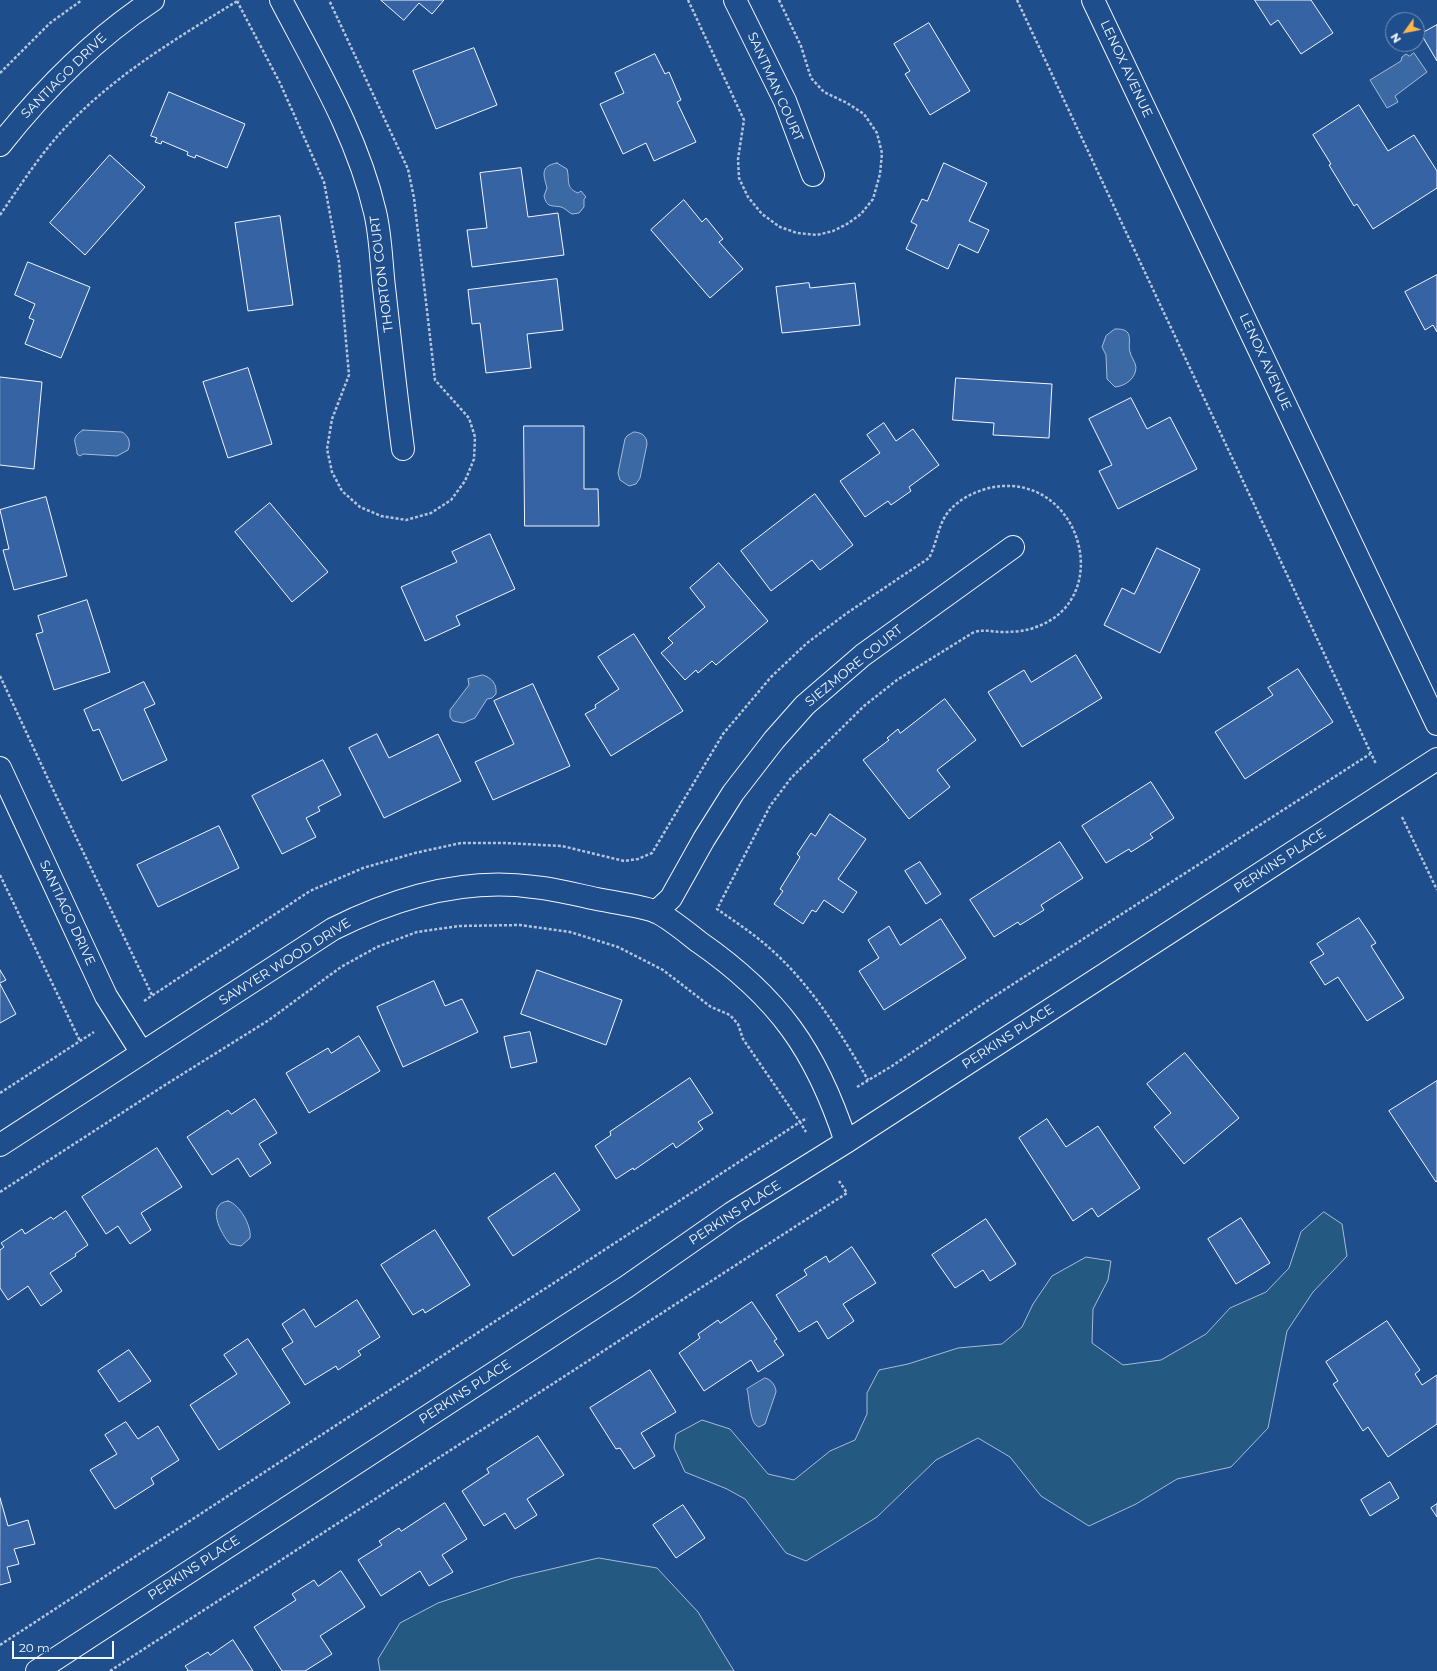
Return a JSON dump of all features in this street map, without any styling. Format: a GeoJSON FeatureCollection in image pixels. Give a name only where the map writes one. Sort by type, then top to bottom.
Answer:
{"type":"FeatureCollection","features":[{"type":"Feature","properties":{"kind":"street","name":"SANTIAGO DRIVE"},"geometry":{"type":"LineString","coordinates":[[0,145],[17,123],[77,60],[127,17],[153,0]]}},
{"type":"Feature","properties":{"kind":"street","name":"THORTON COURT"},"geometry":{"type":"LineString","coordinates":[[281,0],[339,109],[352,138],[375,211],[380,243],[382,273],[403,449]]}},
{"type":"Feature","properties":{"kind":"street","name":"SANTMAN COURT"},"geometry":{"type":"LineString","coordinates":[[735,0],[784,101],[813,175]]}},
{"type":"Feature","properties":{"kind":"street","name":"LENOX AVENUE"},"geometry":{"type":"LineString","coordinates":[[1094,0],[1437,724]]}},
{"type":"Feature","properties":{"kind":"street","name":"SIEZMORE COURT"},"geometry":{"type":"LineString","coordinates":[[656,912],[671,898],[733,793],[774,740],[805,704],[863,655],[1013,547]]}},
{"type":"Feature","properties":{"kind":"street","name":"PERKINS PLACE"},"geometry":{"type":"LineString","coordinates":[[36,1671],[626,1287],[732,1213],[846,1142],[1437,759]]}},
{"type":"Feature","properties":{"kind":"street","name":"SANTIAGO DRIVE"},"geometry":{"type":"LineString","coordinates":[[0,768],[106,996],[142,1053]]}},
{"type":"Feature","properties":{"kind":"street","name":"SAWYER WOOD DRIVE"},"geometry":{"type":"LineString","coordinates":[[0,1144],[333,929],[369,911],[430,891],[482,885],[534,886],[656,912],[714,953],[755,987],[780,1013],[802,1043],[820,1074],[833,1102],[846,1142]]}},
{"type":"Feature","properties":{"kind":"path"},"geometry":{"type":"LineString","coordinates":[[0,73],[50,23],[82,0]]}},
{"type":"Feature","properties":{"kind":"path"},"geometry":{"type":"LineString","coordinates":[[0,215],[27,175],[63,130],[104,91],[146,58],[239,0]]}},
{"type":"Feature","properties":{"kind":"path"},"geometry":{"type":"LineString","coordinates":[[1017,0],[1229,447],[1370,754],[1391,789],[1412,840],[1437,890]]}},
{"type":"Feature","properties":{"kind":"path"},"geometry":{"type":"LineString","coordinates":[[0,1093],[310,891],[363,868],[407,855],[461,843],[505,843],[562,846],[624,861],[638,859],[652,853],[723,734],[771,677],[807,642],[847,613],[929,558],[934,548],[938,531],[949,511],[964,498],[985,489],[1004,486],[1024,487],[1044,496],[1061,507],[1072,525],[1079,541],[1081,561],[1079,582],[1070,602],[1058,615],[1037,627],[1003,632],[985,629],[974,632],[897,680],[864,706],[791,778],[770,806],[717,909],[750,932],[776,954],[821,1006],[868,1080]]}},
{"type":"Feature","properties":{"kind":"path"},"geometry":{"type":"LineString","coordinates":[[0,676],[152,995]]}},
{"type":"Feature","properties":{"kind":"path"},"geometry":{"type":"LineString","coordinates":[[0,1645],[800,1122],[868,1080],[1370,754]]}},
{"type":"Feature","properties":{"kind":"path"},"geometry":{"type":"LineString","coordinates":[[0,875],[80,1041]]}},
{"type":"Feature","properties":{"kind":"path"},"geometry":{"type":"LineString","coordinates":[[0,1192],[165,1085],[269,1020],[341,967],[377,947],[417,932],[459,926],[520,925],[570,932],[618,947],[663,970],[712,1007],[730,1015],[738,1024],[742,1040],[847,1192],[110,1671]]}},
{"type":"Feature","properties":{"kind":"shaded area"},"geometry":{"type":"Polygon","coordinates":[[[1414,53],[1427,72],[1395,96],[1398,102],[1387,108],[1370,80],[1401,61],[1402,57],[1406,54],[1409,56],[1414,53]]]}},
{"type":"Feature","properties":{"kind":"shaded area"},"geometry":{"type":"Polygon","coordinates":[[[557,163],[567,169],[571,189],[578,193],[581,191],[586,197],[584,199],[584,207],[579,213],[572,214],[562,208],[548,204],[545,200],[544,196],[547,188],[544,172],[547,166],[557,163]]]}},
{"type":"Feature","properties":{"kind":"shaded area"},"geometry":{"type":"Polygon","coordinates":[[[1115,329],[1122,329],[1128,333],[1129,348],[1135,363],[1136,371],[1130,381],[1115,387],[1107,379],[1106,355],[1102,347],[1106,336],[1115,329]]]}},
{"type":"Feature","properties":{"kind":"shaded area"},"geometry":{"type":"Polygon","coordinates":[[[83,430],[122,432],[129,440],[128,450],[117,456],[83,454],[80,456],[77,454],[75,439],[76,436],[83,430]]]}},
{"type":"Feature","properties":{"kind":"shaded area"},"geometry":{"type":"Polygon","coordinates":[[[634,432],[643,435],[647,444],[640,478],[636,484],[629,486],[620,480],[618,473],[625,439],[634,432]]]}},
{"type":"Feature","properties":{"kind":"shaded area"},"geometry":{"type":"Polygon","coordinates":[[[483,675],[493,682],[496,687],[496,694],[492,698],[487,699],[475,718],[463,723],[453,721],[450,717],[450,710],[469,685],[468,679],[483,675]]]}},
{"type":"Feature","properties":{"kind":"shaded area"},"geometry":{"type":"Polygon","coordinates":[[[228,1201],[237,1206],[241,1211],[249,1228],[250,1238],[241,1246],[230,1244],[219,1227],[216,1213],[217,1208],[221,1203],[228,1201]]]}},
{"type":"Feature","properties":{"kind":"shaded area"},"geometry":{"type":"Polygon","coordinates":[[[1324,1212],[1342,1224],[1347,1256],[1313,1292],[1287,1331],[1268,1428],[1231,1467],[1177,1479],[1136,1504],[1089,1526],[1041,1496],[1010,1457],[978,1438],[936,1460],[877,1517],[806,1561],[786,1553],[745,1499],[727,1489],[685,1472],[674,1448],[676,1434],[702,1420],[730,1429],[768,1474],[794,1480],[830,1451],[855,1440],[867,1414],[867,1393],[879,1370],[908,1364],[958,1348],[1002,1344],[1022,1327],[1033,1304],[1052,1276],[1086,1257],[1111,1261],[1108,1280],[1093,1309],[1092,1343],[1123,1365],[1161,1360],[1206,1334],[1230,1308],[1266,1292],[1289,1268],[1301,1232],[1324,1212]]]}},
{"type":"Feature","properties":{"kind":"shaded area"},"geometry":{"type":"Polygon","coordinates":[[[765,1378],[773,1383],[776,1392],[765,1424],[759,1427],[753,1421],[747,1389],[765,1378]]]}},
{"type":"Feature","properties":{"kind":"shaded area"},"geometry":{"type":"Polygon","coordinates":[[[599,1558],[657,1568],[698,1612],[734,1671],[380,1671],[378,1659],[400,1623],[438,1603],[513,1578],[599,1558]]]}},
{"type":"Feature","properties":{"kind":"building"},"geometry":{"type":"Polygon","coordinates":[[[381,0],[444,0],[432,14],[419,3],[404,20],[381,0]]]}},
{"type":"Feature","properties":{"kind":"building"},"geometry":{"type":"Polygon","coordinates":[[[1255,0],[1311,0],[1333,33],[1301,54],[1278,20],[1271,25],[1255,0]]]}},
{"type":"Feature","properties":{"kind":"building"},"geometry":{"type":"Polygon","coordinates":[[[929,23],[970,91],[930,115],[905,74],[910,71],[894,44],[929,23]]]}},
{"type":"Feature","properties":{"kind":"building"},"geometry":{"type":"Polygon","coordinates":[[[1437,25],[1437,61],[1425,41],[1425,32],[1437,25]]]}},
{"type":"Feature","properties":{"kind":"building"},"geometry":{"type":"Polygon","coordinates":[[[474,48],[497,105],[436,129],[413,71],[474,48]]]}},
{"type":"Feature","properties":{"kind":"building"},"geometry":{"type":"Polygon","coordinates":[[[655,54],[665,74],[669,72],[681,100],[677,102],[696,142],[654,161],[646,143],[623,154],[600,104],[624,93],[615,73],[655,54]]]}},
{"type":"Feature","properties":{"kind":"building"},"geometry":{"type":"Polygon","coordinates":[[[169,92],[245,124],[227,168],[196,155],[195,158],[187,155],[188,152],[162,141],[161,144],[155,142],[157,138],[151,136],[169,92]]]}},
{"type":"Feature","properties":{"kind":"building"},"geometry":{"type":"Polygon","coordinates":[[[1359,105],[1388,151],[1414,135],[1437,171],[1437,188],[1373,229],[1357,204],[1354,206],[1313,135],[1359,105]]]}},
{"type":"Feature","properties":{"kind":"building"},"geometry":{"type":"Polygon","coordinates":[[[110,155],[145,187],[85,255],[50,223],[110,155]]]}},
{"type":"Feature","properties":{"kind":"building"},"geometry":{"type":"Polygon","coordinates":[[[944,163],[987,183],[969,221],[989,230],[978,253],[959,244],[948,269],[906,249],[917,225],[911,222],[922,199],[927,201],[944,163]]]}},
{"type":"Feature","properties":{"kind":"building"},"geometry":{"type":"Polygon","coordinates":[[[521,168],[528,217],[558,213],[564,255],[472,267],[467,230],[487,228],[480,173],[521,168]]]}},
{"type":"Feature","properties":{"kind":"building"},"geometry":{"type":"Polygon","coordinates":[[[684,200],[702,222],[706,218],[723,239],[719,242],[743,269],[710,298],[651,230],[684,200]]]}},
{"type":"Feature","properties":{"kind":"building"},"geometry":{"type":"Polygon","coordinates":[[[280,216],[293,305],[248,311],[235,223],[280,216]]]}},
{"type":"Feature","properties":{"kind":"building"},"geometry":{"type":"Polygon","coordinates":[[[28,262],[90,287],[61,358],[25,344],[34,320],[29,318],[35,304],[15,295],[28,262]]]}},
{"type":"Feature","properties":{"kind":"building"},"geometry":{"type":"Polygon","coordinates":[[[1437,275],[1437,332],[1433,325],[1425,330],[1405,292],[1437,275]]]}},
{"type":"Feature","properties":{"kind":"building"},"geometry":{"type":"Polygon","coordinates":[[[557,279],[563,330],[527,334],[531,368],[486,373],[480,323],[472,324],[468,290],[557,279]]]}},
{"type":"Feature","properties":{"kind":"building"},"geometry":{"type":"Polygon","coordinates":[[[809,283],[810,288],[855,283],[860,325],[782,333],[776,287],[809,283]]]}},
{"type":"Feature","properties":{"kind":"building"},"geometry":{"type":"Polygon","coordinates":[[[248,368],[272,444],[228,458],[203,382],[248,368]]]}},
{"type":"Feature","properties":{"kind":"building"},"geometry":{"type":"Polygon","coordinates":[[[0,377],[42,382],[34,469],[0,465],[0,377]]]}},
{"type":"Feature","properties":{"kind":"building"},"geometry":{"type":"Polygon","coordinates":[[[956,378],[1052,384],[1049,438],[993,435],[994,423],[953,420],[956,378]]]}},
{"type":"Feature","properties":{"kind":"building"},"geometry":{"type":"Polygon","coordinates":[[[1131,398],[1147,429],[1170,417],[1197,469],[1118,509],[1099,471],[1112,465],[1089,419],[1131,398]]]}},
{"type":"Feature","properties":{"kind":"building"},"geometry":{"type":"Polygon","coordinates":[[[884,423],[896,441],[913,429],[939,465],[909,487],[911,491],[891,505],[888,501],[865,517],[840,481],[880,453],[867,435],[884,423]]]}},
{"type":"Feature","properties":{"kind":"building"},"geometry":{"type":"Polygon","coordinates":[[[524,426],[584,426],[584,489],[598,489],[599,526],[525,526],[524,426]]]}},
{"type":"Feature","properties":{"kind":"building"},"geometry":{"type":"Polygon","coordinates":[[[815,494],[853,545],[820,570],[812,560],[771,591],[741,551],[815,494]]]}},
{"type":"Feature","properties":{"kind":"building"},"geometry":{"type":"Polygon","coordinates":[[[46,497],[67,576],[14,590],[3,550],[9,549],[0,510],[46,497]]]}},
{"type":"Feature","properties":{"kind":"building"},"geometry":{"type":"Polygon","coordinates":[[[270,503],[328,572],[292,602],[235,532],[270,503]]]}},
{"type":"Feature","properties":{"kind":"building"},"geometry":{"type":"Polygon","coordinates":[[[490,534],[515,589],[456,616],[460,625],[425,641],[401,587],[457,562],[452,552],[490,534]]]}},
{"type":"Feature","properties":{"kind":"building"},"geometry":{"type":"Polygon","coordinates":[[[1157,548],[1200,569],[1160,653],[1104,625],[1122,588],[1134,594],[1157,548]]]}},
{"type":"Feature","properties":{"kind":"building"},"geometry":{"type":"Polygon","coordinates":[[[719,563],[768,621],[716,665],[712,661],[698,673],[696,670],[685,680],[661,653],[673,643],[668,638],[705,607],[690,588],[719,563]]]}},
{"type":"Feature","properties":{"kind":"building"},"geometry":{"type":"Polygon","coordinates":[[[87,600],[110,672],[54,690],[36,634],[43,632],[38,616],[87,600]]]}},
{"type":"Feature","properties":{"kind":"building"},"geometry":{"type":"Polygon","coordinates":[[[634,634],[683,711],[611,756],[585,714],[596,708],[595,705],[619,689],[598,657],[634,634]]]}},
{"type":"Feature","properties":{"kind":"building"},"geometry":{"type":"Polygon","coordinates":[[[1076,655],[1102,698],[1022,747],[988,692],[1024,670],[1031,682],[1076,655]]]}},
{"type":"Feature","properties":{"kind":"building"},"geometry":{"type":"Polygon","coordinates":[[[1298,669],[1333,722],[1245,779],[1215,732],[1273,695],[1268,688],[1298,669]]]}},
{"type":"Feature","properties":{"kind":"building"},"geometry":{"type":"Polygon","coordinates":[[[144,682],[155,704],[144,709],[167,760],[122,781],[99,729],[93,731],[84,710],[144,682]]]}},
{"type":"Feature","properties":{"kind":"building"},"geometry":{"type":"Polygon","coordinates":[[[533,684],[570,766],[493,800],[475,762],[514,744],[494,701],[533,684]]]}},
{"type":"Feature","properties":{"kind":"building"},"geometry":{"type":"Polygon","coordinates":[[[945,699],[976,740],[937,770],[950,787],[909,819],[863,760],[889,740],[887,738],[898,729],[900,733],[945,699]]]}},
{"type":"Feature","properties":{"kind":"building"},"geometry":{"type":"Polygon","coordinates":[[[377,734],[389,758],[438,734],[461,781],[384,818],[349,748],[377,734]]]}},
{"type":"Feature","properties":{"kind":"building"},"geometry":{"type":"Polygon","coordinates":[[[323,760],[341,795],[318,807],[320,811],[306,818],[316,837],[282,854],[252,796],[323,760]]]}},
{"type":"Feature","properties":{"kind":"building"},"geometry":{"type":"Polygon","coordinates":[[[1151,782],[1174,818],[1150,834],[1153,838],[1131,852],[1129,849],[1106,863],[1082,826],[1151,782]]]}},
{"type":"Feature","properties":{"kind":"building"},"geometry":{"type":"Polygon","coordinates":[[[830,814],[866,839],[838,879],[857,892],[843,913],[824,900],[816,912],[812,910],[803,924],[774,904],[783,891],[780,889],[800,857],[797,854],[811,833],[815,836],[830,814]]]}},
{"type":"Feature","properties":{"kind":"building"},"geometry":{"type":"Polygon","coordinates":[[[219,826],[239,868],[158,907],[137,865],[219,826]]]}},
{"type":"Feature","properties":{"kind":"building"},"geometry":{"type":"Polygon","coordinates":[[[1060,842],[1083,878],[1041,905],[1044,910],[1020,925],[1018,922],[994,937],[970,900],[1060,842]]]}},
{"type":"Feature","properties":{"kind":"building"},"geometry":{"type":"Polygon","coordinates":[[[920,862],[941,894],[926,904],[905,871],[920,862]]]}},
{"type":"Feature","properties":{"kind":"building"},"geometry":{"type":"Polygon","coordinates":[[[1359,918],[1376,943],[1371,946],[1404,998],[1367,1021],[1338,977],[1325,985],[1310,962],[1324,954],[1317,944],[1359,918]]]}},
{"type":"Feature","properties":{"kind":"building"},"geometry":{"type":"Polygon","coordinates":[[[941,919],[966,958],[884,1010],[859,971],[879,958],[868,940],[889,926],[900,945],[941,919]]]}},
{"type":"Feature","properties":{"kind":"building"},"geometry":{"type":"Polygon","coordinates":[[[0,970],[6,980],[0,983],[0,970]]]}},
{"type":"Feature","properties":{"kind":"building"},"geometry":{"type":"Polygon","coordinates":[[[537,970],[622,1000],[606,1045],[521,1014],[537,970]]]}},
{"type":"Feature","properties":{"kind":"building"},"geometry":{"type":"Polygon","coordinates":[[[434,981],[445,1006],[462,999],[478,1032],[403,1067],[377,1007],[434,981]]]}},
{"type":"Feature","properties":{"kind":"building"},"geometry":{"type":"Polygon","coordinates":[[[0,984],[16,1014],[0,1023],[0,984]]]}},
{"type":"Feature","properties":{"kind":"building"},"geometry":{"type":"Polygon","coordinates":[[[530,1032],[537,1062],[511,1068],[504,1037],[530,1032]]]}},
{"type":"Feature","properties":{"kind":"building"},"geometry":{"type":"Polygon","coordinates":[[[359,1036],[380,1071],[309,1113],[286,1073],[328,1048],[331,1053],[359,1036]]]}},
{"type":"Feature","properties":{"kind":"building"},"geometry":{"type":"Polygon","coordinates":[[[1185,1053],[1239,1118],[1184,1164],[1154,1127],[1171,1113],[1147,1084],[1185,1053]]]}},
{"type":"Feature","properties":{"kind":"building"},"geometry":{"type":"Polygon","coordinates":[[[690,1078],[713,1113],[698,1122],[703,1129],[676,1148],[673,1143],[634,1170],[633,1168],[616,1179],[595,1146],[611,1135],[610,1132],[690,1078]]]}},
{"type":"Feature","properties":{"kind":"building"},"geometry":{"type":"Polygon","coordinates":[[[1437,1081],[1437,1181],[1436,1182],[1389,1111],[1437,1081]]]}},
{"type":"Feature","properties":{"kind":"building"},"geometry":{"type":"Polygon","coordinates":[[[255,1099],[277,1133],[259,1144],[271,1163],[250,1177],[238,1158],[212,1175],[187,1137],[228,1110],[231,1114],[255,1099]]]}},
{"type":"Feature","properties":{"kind":"building"},"geometry":{"type":"Polygon","coordinates":[[[1047,1119],[1066,1147],[1098,1126],[1140,1188],[1098,1217],[1092,1208],[1073,1221],[1019,1138],[1047,1119]]]}},
{"type":"Feature","properties":{"kind":"building"},"geometry":{"type":"Polygon","coordinates":[[[157,1148],[182,1187],[141,1213],[151,1230],[130,1244],[118,1226],[106,1234],[82,1197],[157,1148]]]}},
{"type":"Feature","properties":{"kind":"building"},"geometry":{"type":"Polygon","coordinates":[[[555,1173],[580,1210],[513,1256],[488,1218],[555,1173]]]}},
{"type":"Feature","properties":{"kind":"building"},"geometry":{"type":"Polygon","coordinates":[[[66,1211],[88,1245],[75,1254],[76,1256],[50,1273],[62,1291],[41,1306],[28,1286],[8,1300],[0,1288],[0,1250],[4,1247],[1,1243],[22,1229],[25,1234],[51,1217],[53,1219],[66,1211]]]}},
{"type":"Feature","properties":{"kind":"building"},"geometry":{"type":"Polygon","coordinates":[[[1241,1218],[1270,1263],[1236,1284],[1208,1239],[1241,1218]]]}},
{"type":"Feature","properties":{"kind":"building"},"geometry":{"type":"Polygon","coordinates":[[[986,1219],[1016,1264],[990,1281],[983,1270],[955,1288],[932,1255],[986,1219]]]}},
{"type":"Feature","properties":{"kind":"building"},"geometry":{"type":"Polygon","coordinates":[[[435,1230],[470,1285],[425,1313],[423,1309],[413,1315],[381,1265],[435,1230]]]}},
{"type":"Feature","properties":{"kind":"building"},"geometry":{"type":"Polygon","coordinates":[[[852,1247],[876,1283],[843,1304],[854,1321],[828,1339],[817,1321],[799,1332],[776,1295],[807,1275],[804,1270],[826,1256],[829,1262],[852,1247]]]}},
{"type":"Feature","properties":{"kind":"building"},"geometry":{"type":"Polygon","coordinates":[[[357,1300],[380,1337],[358,1351],[361,1355],[338,1370],[336,1366],[305,1385],[282,1349],[293,1342],[282,1324],[304,1309],[315,1327],[357,1300]]]}},
{"type":"Feature","properties":{"kind":"building"},"geometry":{"type":"Polygon","coordinates":[[[752,1302],[777,1339],[774,1341],[784,1355],[758,1372],[751,1360],[704,1391],[679,1353],[700,1338],[698,1334],[718,1320],[720,1323],[752,1302]]]}},
{"type":"Feature","properties":{"kind":"building"},"geometry":{"type":"Polygon","coordinates":[[[1387,1321],[1420,1370],[1415,1374],[1422,1385],[1437,1375],[1437,1424],[1388,1457],[1368,1427],[1363,1431],[1333,1384],[1338,1381],[1326,1362],[1387,1321]]]}},
{"type":"Feature","properties":{"kind":"building"},"geometry":{"type":"Polygon","coordinates":[[[248,1339],[290,1403],[219,1450],[190,1405],[237,1374],[224,1355],[248,1339]]]}},
{"type":"Feature","properties":{"kind":"building"},"geometry":{"type":"Polygon","coordinates":[[[129,1350],[151,1381],[119,1402],[98,1371],[129,1350]]]}},
{"type":"Feature","properties":{"kind":"building"},"geometry":{"type":"Polygon","coordinates":[[[650,1370],[676,1412],[641,1433],[655,1456],[634,1469],[620,1448],[616,1449],[590,1408],[650,1370]]]}},
{"type":"Feature","properties":{"kind":"building"},"geometry":{"type":"Polygon","coordinates":[[[126,1422],[138,1439],[158,1426],[179,1460],[151,1478],[154,1484],[115,1509],[90,1470],[117,1454],[105,1435],[126,1422]]]}},
{"type":"Feature","properties":{"kind":"building"},"geometry":{"type":"Polygon","coordinates":[[[538,1436],[564,1475],[527,1499],[537,1515],[515,1529],[505,1513],[484,1526],[462,1491],[489,1473],[487,1469],[538,1436]]]}},
{"type":"Feature","properties":{"kind":"building"},"geometry":{"type":"Polygon","coordinates":[[[1390,1482],[1399,1498],[1370,1516],[1361,1500],[1390,1482]]]}},
{"type":"Feature","properties":{"kind":"building"},"geometry":{"type":"Polygon","coordinates":[[[0,1498],[8,1526],[28,1520],[35,1544],[14,1549],[19,1564],[7,1567],[11,1582],[0,1585],[0,1498]]]}},
{"type":"Feature","properties":{"kind":"building"},"geometry":{"type":"Polygon","coordinates":[[[445,1503],[467,1539],[442,1555],[453,1572],[429,1586],[420,1571],[381,1596],[358,1560],[382,1545],[379,1541],[399,1528],[401,1531],[445,1503]]]}},
{"type":"Feature","properties":{"kind":"building"},"geometry":{"type":"Polygon","coordinates":[[[1437,1504],[1437,1517],[1431,1508],[1437,1504]]]}},
{"type":"Feature","properties":{"kind":"building"},"geometry":{"type":"Polygon","coordinates":[[[683,1505],[705,1538],[676,1558],[653,1525],[683,1505]]]}},
{"type":"Feature","properties":{"kind":"building"},"geometry":{"type":"Polygon","coordinates":[[[341,1571],[365,1607],[320,1636],[332,1654],[305,1671],[282,1671],[254,1627],[296,1600],[292,1594],[314,1580],[318,1586],[341,1571]]]}},
{"type":"Feature","properties":{"kind":"building"},"geometry":{"type":"Polygon","coordinates":[[[233,1640],[253,1671],[187,1671],[188,1670],[185,1666],[208,1652],[210,1655],[233,1640]]]}}]}
